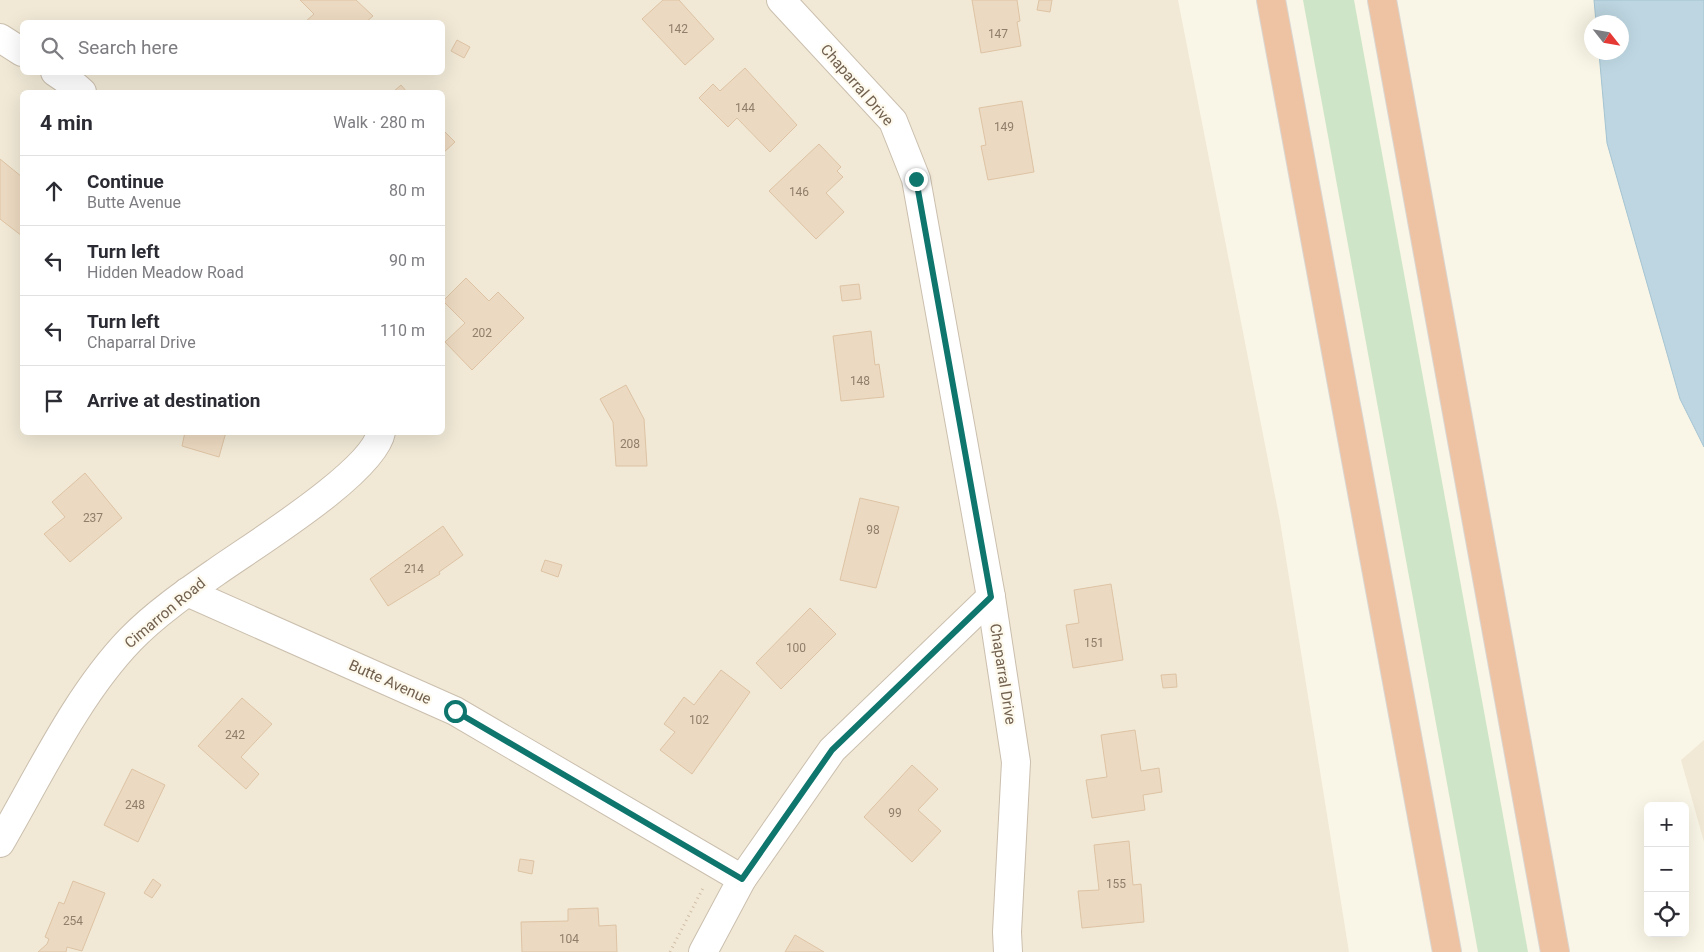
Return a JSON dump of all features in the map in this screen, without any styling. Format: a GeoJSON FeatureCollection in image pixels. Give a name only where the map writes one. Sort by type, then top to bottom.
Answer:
{"type":"FeatureCollection","features":[{"type":"Feature","properties":{"kind":"highway"},"geometry":{"type":"LineString","coordinates":[[1271,0],[1447,952]]}},
{"type":"Feature","properties":{"kind":"highway"},"geometry":{"type":"LineString","coordinates":[[1382,0],[1555,952]]}},
{"type":"Feature","properties":{"kind":"street","name":"Chaparral Drive"},"geometry":{"type":"LineString","coordinates":[[781,0],[893,121],[916,179],[991,597],[1016,762],[1007,932],[1008,952]]}},
{"type":"Feature","properties":{"kind":"street"},"geometry":{"type":"LineString","coordinates":[[0,38],[20,51]]}},
{"type":"Feature","properties":{"kind":"street"},"geometry":{"type":"LineString","coordinates":[[59,75],[79,90]]}},
{"type":"Feature","properties":{"kind":"street","name":"Cimarron Road"},"geometry":{"type":"LineString","coordinates":[[0,843],[88,690],[130,639],[187,592],[333,489],[370,456],[380,435]]}},
{"type":"Feature","properties":{"kind":"street","name":"Butte Avenue"},"geometry":{"type":"LineString","coordinates":[[187,592],[455,711],[742,879]]}},
{"type":"Feature","properties":{"kind":"street"},"geometry":{"type":"LineString","coordinates":[[702,952],[742,879],[832,750],[991,597]]}},
{"type":"Feature","properties":{"kind":"path"},"geometry":{"type":"LineString","coordinates":[[670,952],[704,885]]}},
{"type":"Feature","properties":{"kind":"shaded area"},"geometry":{"type":"Polygon","coordinates":[[[0,0],[1178,0],[1280,521],[1349,952],[0,952],[0,0]]]}},
{"type":"Feature","properties":{"kind":"shaded area"},"geometry":{"type":"Polygon","coordinates":[[[1704,740],[1704,842],[1681,760],[1704,740]]]}},
{"type":"Feature","properties":{"kind":"green space"},"geometry":{"type":"Polygon","coordinates":[[[1303,0],[1354,0],[1528,952],[1478,952],[1303,0]]]}},
{"type":"Feature","properties":{"kind":"water"},"geometry":{"type":"Polygon","coordinates":[[[1594,0],[1704,0],[1704,447],[1680,399],[1607,143],[1600,60],[1629,60],[1629,15],[1595,15],[1594,0]]]}},
{"type":"Feature","properties":{"kind":"building"},"geometry":{"type":"Polygon","coordinates":[[[300,0],[356,0],[373,16],[368,20],[307,20],[314,14],[300,0]]]}},
{"type":"Feature","properties":{"kind":"building"},"geometry":{"type":"Polygon","coordinates":[[[663,0],[679,0],[714,39],[685,65],[642,19],[663,0]]]}},
{"type":"Feature","properties":{"kind":"building"},"geometry":{"type":"Polygon","coordinates":[[[972,0],[1017,0],[1020,21],[1017,22],[1021,46],[981,53],[972,0]]]}},
{"type":"Feature","properties":{"kind":"building"},"geometry":{"type":"Polygon","coordinates":[[[1039,0],[1052,0],[1050,12],[1037,10],[1039,0]]]}},
{"type":"Feature","properties":{"kind":"building"},"geometry":{"type":"Polygon","coordinates":[[[457,40],[470,47],[464,58],[451,51],[457,40]]]}},
{"type":"Feature","properties":{"kind":"building"},"geometry":{"type":"Polygon","coordinates":[[[745,68],[797,125],[770,152],[737,118],[728,127],[699,98],[713,84],[720,91],[745,68]]]}},
{"type":"Feature","properties":{"kind":"building"},"geometry":{"type":"Polygon","coordinates":[[[401,85],[405,90],[395,90],[401,85]]]}},
{"type":"Feature","properties":{"kind":"building"},"geometry":{"type":"Polygon","coordinates":[[[1022,101],[1034,172],[988,180],[981,146],[986,145],[979,108],[1022,101]]]}},
{"type":"Feature","properties":{"kind":"building"},"geometry":{"type":"Polygon","coordinates":[[[445,132],[455,142],[445,151],[445,132]]]}},
{"type":"Feature","properties":{"kind":"building"},"geometry":{"type":"Polygon","coordinates":[[[819,144],[841,167],[837,171],[843,177],[826,193],[844,212],[816,239],[769,191],[819,144]]]}},
{"type":"Feature","properties":{"kind":"building"},"geometry":{"type":"Polygon","coordinates":[[[0,159],[20,175],[20,234],[0,219],[0,159]]]}},
{"type":"Feature","properties":{"kind":"building"},"geometry":{"type":"Polygon","coordinates":[[[466,278],[489,301],[498,292],[524,318],[472,370],[445,342],[465,323],[445,303],[445,299],[466,278]]]}},
{"type":"Feature","properties":{"kind":"building"},"geometry":{"type":"Polygon","coordinates":[[[859,284],[861,299],[842,301],[840,286],[859,284]]]}},
{"type":"Feature","properties":{"kind":"building"},"geometry":{"type":"Polygon","coordinates":[[[871,331],[875,365],[879,364],[884,397],[841,401],[833,336],[871,331]]]}},
{"type":"Feature","properties":{"kind":"building"},"geometry":{"type":"Polygon","coordinates":[[[626,385],[644,419],[647,466],[616,466],[613,422],[600,399],[626,385]]]}},
{"type":"Feature","properties":{"kind":"building"},"geometry":{"type":"Polygon","coordinates":[[[184,435],[225,435],[219,457],[182,446],[184,435]]]}},
{"type":"Feature","properties":{"kind":"building"},"geometry":{"type":"Polygon","coordinates":[[[85,473],[122,518],[70,562],[44,534],[65,517],[52,502],[85,473]]]}},
{"type":"Feature","properties":{"kind":"building"},"geometry":{"type":"Polygon","coordinates":[[[860,498],[899,507],[876,588],[840,580],[860,498]]]}},
{"type":"Feature","properties":{"kind":"building"},"geometry":{"type":"Polygon","coordinates":[[[443,526],[463,555],[439,572],[440,574],[388,606],[370,579],[443,526]]]}},
{"type":"Feature","properties":{"kind":"building"},"geometry":{"type":"Polygon","coordinates":[[[545,560],[562,565],[558,577],[541,571],[545,560]]]}},
{"type":"Feature","properties":{"kind":"building"},"geometry":{"type":"Polygon","coordinates":[[[1111,584],[1123,660],[1073,668],[1066,625],[1079,623],[1074,590],[1111,584]]]}},
{"type":"Feature","properties":{"kind":"building"},"geometry":{"type":"Polygon","coordinates":[[[810,608],[836,634],[781,689],[756,663],[810,608]]]}},
{"type":"Feature","properties":{"kind":"building"},"geometry":{"type":"Polygon","coordinates":[[[721,670],[750,692],[692,774],[660,750],[675,732],[664,724],[684,697],[694,705],[721,670]]]}},
{"type":"Feature","properties":{"kind":"building"},"geometry":{"type":"Polygon","coordinates":[[[1176,674],[1177,687],[1163,688],[1161,675],[1176,674]]]}},
{"type":"Feature","properties":{"kind":"building"},"geometry":{"type":"Polygon","coordinates":[[[242,698],[272,724],[241,757],[259,774],[246,789],[198,746],[242,698]]]}},
{"type":"Feature","properties":{"kind":"building"},"geometry":{"type":"Polygon","coordinates":[[[1135,730],[1141,771],[1159,768],[1162,792],[1143,795],[1145,810],[1092,818],[1086,780],[1107,777],[1101,735],[1135,730]]]}},
{"type":"Feature","properties":{"kind":"building"},"geometry":{"type":"Polygon","coordinates":[[[912,765],[938,789],[918,810],[941,831],[912,862],[864,817],[912,765]]]}},
{"type":"Feature","properties":{"kind":"building"},"geometry":{"type":"Polygon","coordinates":[[[132,769],[165,785],[138,842],[104,825],[132,769]]]}},
{"type":"Feature","properties":{"kind":"building"},"geometry":{"type":"Polygon","coordinates":[[[1129,841],[1133,885],[1141,884],[1144,922],[1082,928],[1078,891],[1099,890],[1094,845],[1129,841]]]}},
{"type":"Feature","properties":{"kind":"building"},"geometry":{"type":"Polygon","coordinates":[[[520,859],[534,861],[532,874],[518,871],[520,859]]]}},
{"type":"Feature","properties":{"kind":"building"},"geometry":{"type":"Polygon","coordinates":[[[153,879],[161,885],[152,898],[144,893],[153,879]]]}},
{"type":"Feature","properties":{"kind":"building"},"geometry":{"type":"Polygon","coordinates":[[[73,881],[105,893],[82,951],[67,947],[66,952],[38,952],[47,944],[49,939],[45,937],[59,902],[64,904],[73,881]]]}},
{"type":"Feature","properties":{"kind":"building"},"geometry":{"type":"Polygon","coordinates":[[[598,908],[599,926],[616,925],[617,952],[522,952],[521,922],[568,921],[568,909],[598,908]]]}},
{"type":"Feature","properties":{"kind":"building"},"geometry":{"type":"Polygon","coordinates":[[[795,935],[824,952],[785,952],[795,935]]]}},
{"type":"Feature","properties":{"kind":"route"},"geometry":{"type":"LineString","coordinates":[[455,711],[742,879],[832,750],[991,597],[916,179]]}}]}
